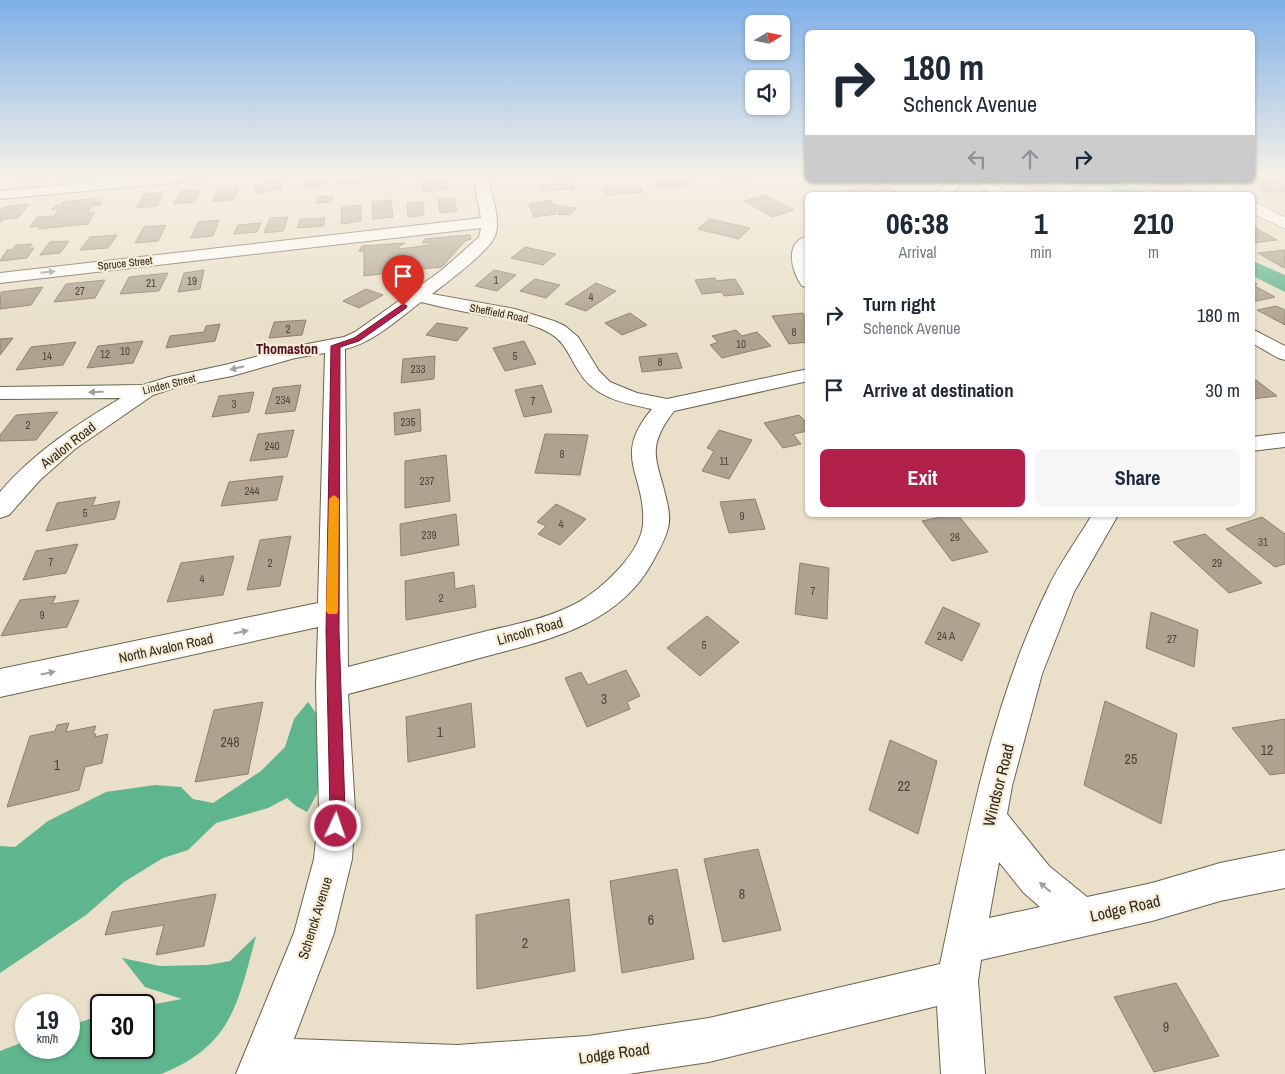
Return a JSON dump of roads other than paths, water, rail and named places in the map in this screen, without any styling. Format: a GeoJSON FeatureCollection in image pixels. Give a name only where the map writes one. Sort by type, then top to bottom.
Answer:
{"type":"FeatureCollection","features":[{"type":"Feature","properties":{"kind":"street","name":"Spruce Street"},"geometry":{"type":"LineString","coordinates":[[0,278],[453,226]]}},
{"type":"Feature","properties":{"kind":"street"},"geometry":{"type":"LineString","coordinates":[[335,346],[362,336],[448,274],[486,239],[490,233],[489,226]]}},
{"type":"Feature","properties":{"kind":"street"},"geometry":{"type":"LineString","coordinates":[[805,244],[798,260],[800,271],[805,278]]}},
{"type":"Feature","properties":{"kind":"street","name":"Sheffield Road"},"geometry":{"type":"LineString","coordinates":[[418,296],[470,308],[510,313],[540,322],[558,330],[576,346],[597,382],[626,396],[667,406]]}},
{"type":"Feature","properties":{"kind":"street"},"geometry":{"type":"LineString","coordinates":[[1255,337],[1285,354]]}},
{"type":"Feature","properties":{"kind":"street","name":"Linden Street"},"geometry":{"type":"LineString","coordinates":[[0,392],[145,391],[292,353],[335,346]]}},
{"type":"Feature","properties":{"kind":"street","name":"Schenck Avenue"},"geometry":{"type":"LineString","coordinates":[[261,1067],[314,933],[333,859],[337,810],[332,685],[335,346]]}},
{"type":"Feature","properties":{"kind":"street"},"geometry":{"type":"LineString","coordinates":[[667,406],[805,376]]}},
{"type":"Feature","properties":{"kind":"street","name":"Avalon Road"},"geometry":{"type":"LineString","coordinates":[[0,510],[26,479],[62,446],[145,391]]}},
{"type":"Feature","properties":{"kind":"street","name":"Lincoln Road"},"geometry":{"type":"LineString","coordinates":[[332,685],[561,623],[599,604],[624,582],[641,562],[656,528],[656,508],[642,458],[649,430],[656,417],[667,406]]}},
{"type":"Feature","properties":{"kind":"street"},"geometry":{"type":"LineString","coordinates":[[1255,444],[1285,440]]}},
{"type":"Feature","properties":{"kind":"street","name":"Windsor Road"},"geometry":{"type":"LineString","coordinates":[[963,1074],[961,962],[995,786],[1027,674],[1061,590],[1105,517]]}},
{"type":"Feature","properties":{"kind":"street","name":"North Avalon Road"},"geometry":{"type":"LineString","coordinates":[[0,683],[332,612]]}},
{"type":"Feature","properties":{"kind":"street"},"geometry":{"type":"LineString","coordinates":[[989,820],[1036,879],[1082,918]]}},
{"type":"Feature","properties":{"kind":"street","name":"Lodge Road"},"geometry":{"type":"LineString","coordinates":[[261,1067],[457,1066],[588,1058],[709,1040],[961,962],[1082,918],[1152,902],[1220,882],[1285,869]]}},
{"type":"Feature","properties":{"kind":"district","name":"Thomaston"},"geometry":{"type":"Point","coordinates":[287,349]}}]}
